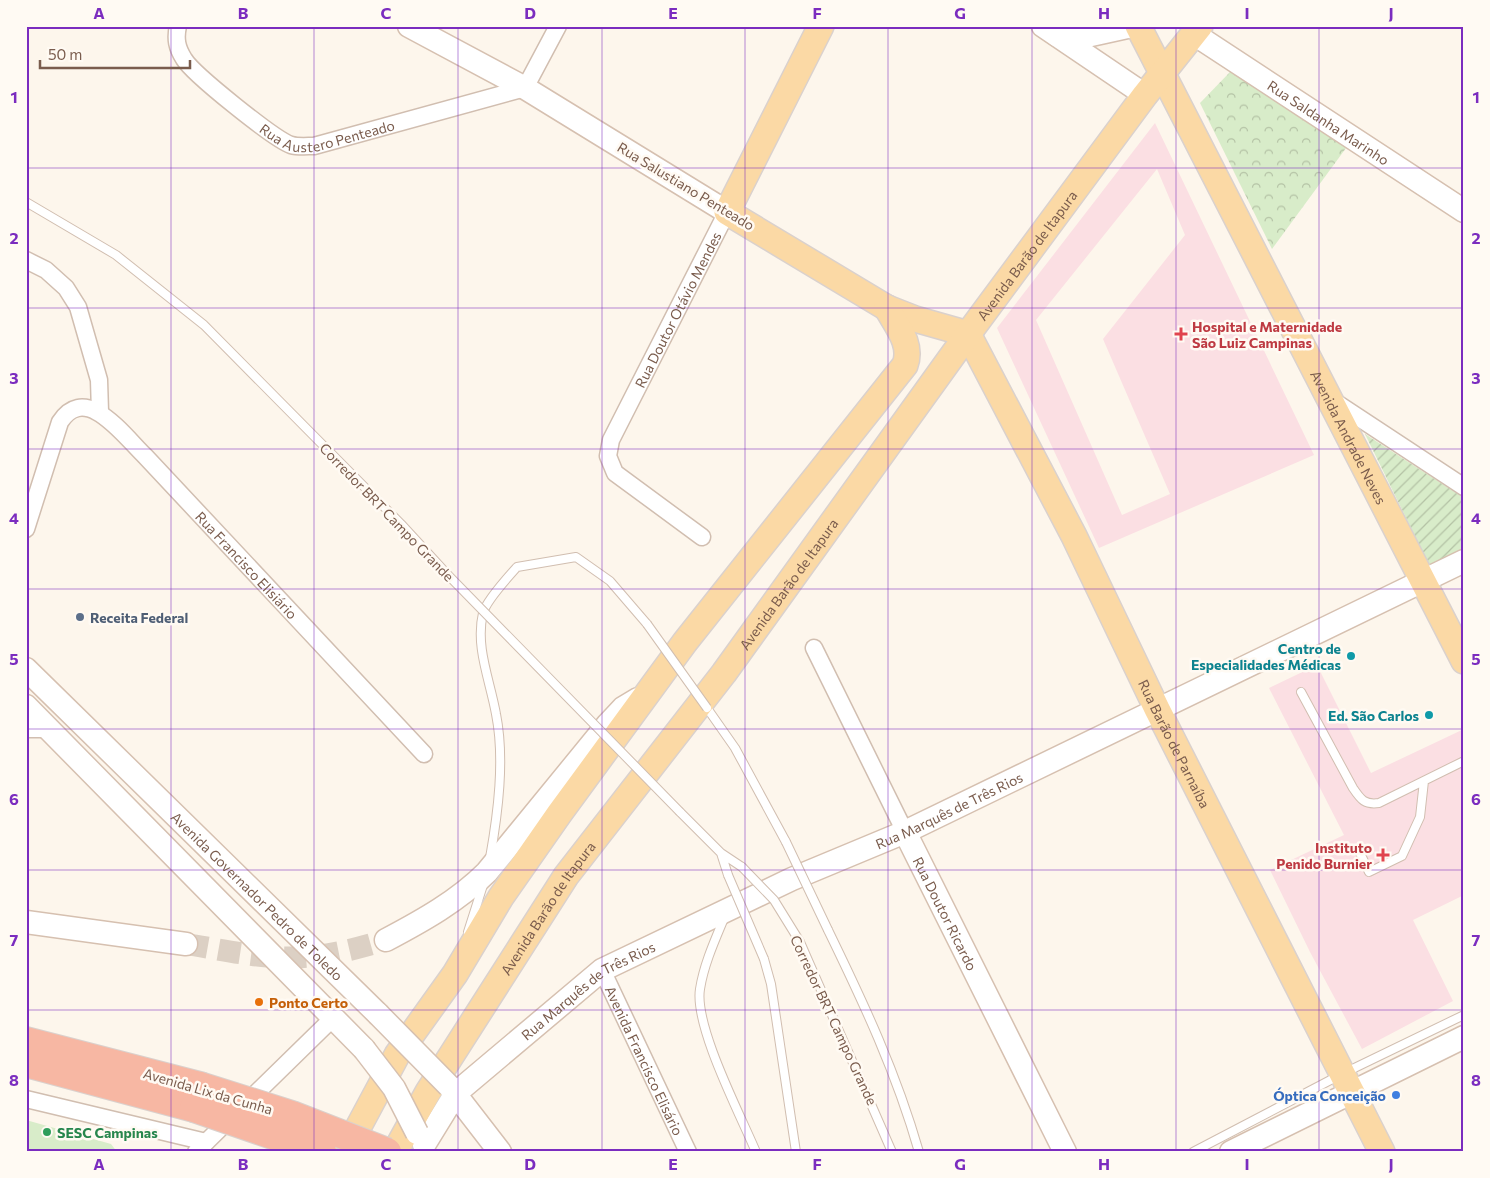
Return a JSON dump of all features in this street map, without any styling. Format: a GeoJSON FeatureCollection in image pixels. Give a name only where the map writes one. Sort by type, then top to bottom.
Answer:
{"type":"FeatureCollection","features":[{"type":"Feature","properties":{"kind":"highway","name":"Avenida Lix da Cunha"},"geometry":{"type":"LineString","coordinates":[[26,1041],[197,1097],[275,1134],[322,1152]]}},
{"type":"Feature","properties":{"kind":"highway","name":"Avenida Lix da Cunha"},"geometry":{"type":"LineString","coordinates":[[26,1063],[292,1115],[387,1152]]}},
{"type":"Feature","properties":{"kind":"main road","name":"Rua Salustiano Penteado"},"geometry":{"type":"LineString","coordinates":[[409,26],[525,88],[887,308],[915,319],[968,334]]}},
{"type":"Feature","properties":{"kind":"main road","name":"Rua Doutor Otávio Mendes"},"geometry":{"type":"LineString","coordinates":[[728,212],[821,26]]}},
{"type":"Feature","properties":{"kind":"main road"},"geometry":{"type":"LineString","coordinates":[[1050,31],[1082,37],[1132,26]]}},
{"type":"Feature","properties":{"kind":"main road","name":"Avenida Andrade Neves"},"geometry":{"type":"LineString","coordinates":[[1138,26],[1464,661]]}},
{"type":"Feature","properties":{"kind":"main road","name":"Avenida Barão de Itapura"},"geometry":{"type":"LineString","coordinates":[[395,1152],[428,1092],[566,876],[724,673],[968,334],[1145,95],[1197,30]]}},
{"type":"Feature","properties":{"kind":"main road","name":"Rua Saldanha Marinho"},"geometry":{"type":"LineString","coordinates":[[1197,30],[1464,211]]}},
{"type":"Feature","properties":{"kind":"main road"},"geometry":{"type":"LineString","coordinates":[[1050,31],[1145,95]]}},
{"type":"Feature","properties":{"kind":"main road"},"geometry":{"type":"LineString","coordinates":[[344,1152],[397,1055],[455,974],[517,873],[685,642],[905,365],[909,355],[907,345],[887,308]]}},
{"type":"Feature","properties":{"kind":"main road","name":"Rua Barão de Parnaíba"},"geometry":{"type":"LineString","coordinates":[[968,334],[1074,536],[1156,709],[1382,1152]]}},
{"type":"Feature","properties":{"kind":"main road","name":"Rua Marquês de Três Rios"},"geometry":{"type":"LineString","coordinates":[[423,1143],[452,1090],[602,970],[792,879],[905,832],[1464,560]]}},
{"type":"Feature","properties":{"kind":"main road","name":"Avenida Governador Pedro de Toledo"},"geometry":{"type":"LineString","coordinates":[[26,670],[378,1014],[452,1090],[500,1152]]}},
{"type":"Feature","properties":{"kind":"main road"},"geometry":{"type":"LineString","coordinates":[[386,940],[425,920],[470,889],[487,872],[608,724],[623,708],[648,695]]}},
{"type":"Feature","properties":{"kind":"main road","name":"Avenida Governador Pedro de Toledo"},"geometry":{"type":"LineString","coordinates":[[26,706],[37,729],[364,1049],[394,1088],[423,1143]]}},
{"type":"Feature","properties":{"kind":"main road","name":"Rua Doutor Ricardo"},"geometry":{"type":"LineString","coordinates":[[905,832],[1065,1152]]}},
{"type":"Feature","properties":{"kind":"main road"},"geometry":{"type":"LineString","coordinates":[[26,922],[186,944]]}},
{"type":"Feature","properties":{"kind":"main road"},"geometry":{"type":"LineString","coordinates":[[1231,1152],[1347,1083],[1464,1037]]}},
{"type":"Feature","properties":{"kind":"street","name":"Rua Austero Penteado"},"geometry":{"type":"LineString","coordinates":[[178,26],[177,46],[185,61],[244,113],[277,138],[293,146],[314,146],[525,88]]}},
{"type":"Feature","properties":{"kind":"street"},"geometry":{"type":"LineString","coordinates":[[525,88],[558,26]]}},
{"type":"Feature","properties":{"kind":"street","name":"Rua Doutor Otávio Mendes"},"geometry":{"type":"LineString","coordinates":[[702,537],[614,473],[608,456],[611,440],[728,212]]}},
{"type":"Feature","properties":{"kind":"street"},"geometry":{"type":"LineString","coordinates":[[26,260],[46,270],[66,288],[78,307],[99,380],[100,412],[88,408],[72,409],[66,412],[60,422],[26,529]]}},
{"type":"Feature","properties":{"kind":"street"},"geometry":{"type":"LineString","coordinates":[[1327,397],[1464,486]]}},
{"type":"Feature","properties":{"kind":"street","name":"Rua Francisco Elisiário"},"geometry":{"type":"LineString","coordinates":[[100,412],[152,463],[424,754]]}},
{"type":"Feature","properties":{"kind":"street","name":"Rua Doutor Ricardo"},"geometry":{"type":"LineString","coordinates":[[814,648],[905,832]]}},
{"type":"Feature","properties":{"kind":"street","name":"Avenida Francisco Elisário"},"geometry":{"type":"LineString","coordinates":[[602,970],[688,1152]]}},
{"type":"Feature","properties":{"kind":"street"},"geometry":{"type":"LineString","coordinates":[[26,1098],[201,1147],[333,1018]]}},
{"type":"Feature","properties":{"kind":"lane","name":"Corredor BRT Campo Grande"},"geometry":{"type":"LineString","coordinates":[[26,202],[116,255],[204,325],[401,524],[446,573],[680,812],[721,853],[742,866],[774,900],[800,942],[892,1152]]}},
{"type":"Feature","properties":{"kind":"lane"},"geometry":{"type":"LineString","coordinates":[[455,974],[487,872],[496,824],[500,760],[497,714],[481,645],[483,611],[517,567],[576,557],[610,581],[647,624],[735,748],[786,842],[877,1030],[919,1152]]}},
{"type":"Feature","properties":{"kind":"lane"},"geometry":{"type":"LineString","coordinates":[[1301,692],[1361,801],[1372,804],[1379,803],[1464,761]]}},
{"type":"Feature","properties":{"kind":"lane"},"geometry":{"type":"LineString","coordinates":[[1360,853],[1369,872],[1402,856],[1420,816],[1424,781]]}},
{"type":"Feature","properties":{"kind":"lane","name":"Corredor BRT Campo Grande"},"geometry":{"type":"LineString","coordinates":[[721,853],[728,875],[764,959],[771,984],[796,1152]]}},
{"type":"Feature","properties":{"kind":"lane"},"geometry":{"type":"LineString","coordinates":[[726,912],[708,958],[700,991],[703,1026],[756,1152]]}},
{"type":"Feature","properties":{"kind":"lane"},"geometry":{"type":"LineString","coordinates":[[1193,1152],[1347,1083],[1464,1015]]}},
{"type":"Feature","properties":{"kind":"shaded area","name":"Hospital e Maternidade São Luiz Campinas"},"geometry":{"type":"Polygon","coordinates":[[[1155,123],[1314,455],[1099,548],[997,328],[1155,123]],[[1157,169],[1036,320],[1122,515],[1170,494],[1103,339],[1185,235],[1157,169]]]}},
{"type":"Feature","properties":{"kind":"shaded area","name":"Instituto Penido Burnier"},"geometry":{"type":"Polygon","coordinates":[[[1317,665],[1371,773],[1464,729],[1464,895],[1413,920],[1453,1001],[1362,1049],[1310,952],[1270,870],[1344,835],[1269,688],[1317,665]]]}},
{"type":"Feature","properties":{"kind":"green space"},"geometry":{"type":"Polygon","coordinates":[[[1232,70],[1349,144],[1272,249],[1200,103],[1232,70]]]}},
{"type":"Feature","properties":{"kind":"green space"},"geometry":{"type":"Polygon","coordinates":[[[1365,434],[1464,498],[1464,552],[1430,567],[1365,434]]]}},
{"type":"Feature","properties":{"kind":"green space","name":"SESC Campinas"},"geometry":{"type":"Polygon","coordinates":[[[26,1120],[111,1144],[117,1152],[26,1152],[26,1120]]]}},
{"type":"Feature","properties":{"kind":"tunnel"},"geometry":{"type":"LineString","coordinates":[[186,944],[245,954],[289,958],[336,953],[386,940]]}},
{"type":"Feature","properties":{"kind":"place","name":"Hospital e Maternidade São Luiz Campinas"},"geometry":{"type":"Point","coordinates":[1181,334]}},
{"type":"Feature","properties":{"kind":"place","name":"Receita Federal"},"geometry":{"type":"Point","coordinates":[80,617]}},
{"type":"Feature","properties":{"kind":"place","name":"Centro de Especialidades Médicas"},"geometry":{"type":"Point","coordinates":[1351,656]}},
{"type":"Feature","properties":{"kind":"place","name":"Ed. São Carlos"},"geometry":{"type":"Point","coordinates":[1429,715]}},
{"type":"Feature","properties":{"kind":"place","name":"Instituto Penido Burnier"},"geometry":{"type":"Point","coordinates":[1383,855]}},
{"type":"Feature","properties":{"kind":"place","name":"Ponto Certo"},"geometry":{"type":"Point","coordinates":[259,1002]}},
{"type":"Feature","properties":{"kind":"place","name":"Óptica Conceição"},"geometry":{"type":"Point","coordinates":[1396,1095]}},
{"type":"Feature","properties":{"kind":"place","name":"SESC Campinas"},"geometry":{"type":"Point","coordinates":[47,1132]}}]}
